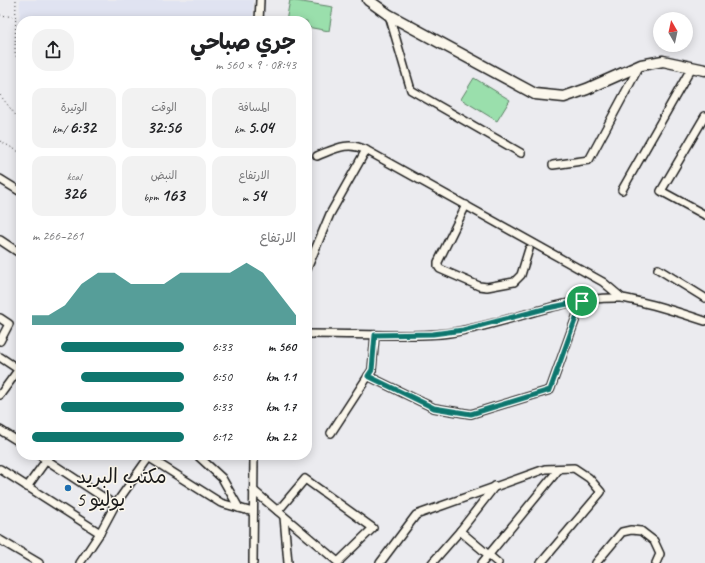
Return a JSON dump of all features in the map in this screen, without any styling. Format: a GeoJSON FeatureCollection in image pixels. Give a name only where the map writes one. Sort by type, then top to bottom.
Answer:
{"type":"FeatureCollection","features":[{"type":"Feature","properties":{"kind":"main road"},"geometry":{"type":"LineString","coordinates":[[368,0],[389,15],[535,94],[564,97],[587,89],[640,65],[663,61],[692,67],[704,67]]}},
{"type":"Feature","properties":{"kind":"street"},"geometry":{"type":"LineString","coordinates":[[259,16],[260,0]]}},
{"type":"Feature","properties":{"kind":"street"},"geometry":{"type":"LineString","coordinates":[[389,15],[411,90],[521,153]]}},
{"type":"Feature","properties":{"kind":"street"},"geometry":{"type":"LineString","coordinates":[[553,164],[588,160],[640,65]]}},
{"type":"Feature","properties":{"kind":"street"},"geometry":{"type":"LineString","coordinates":[[622,190],[692,67]]}},
{"type":"Feature","properties":{"kind":"street"},"geometry":{"type":"LineString","coordinates":[[705,116],[662,191],[705,215]]}},
{"type":"Feature","properties":{"kind":"street"},"geometry":{"type":"LineString","coordinates":[[317,156],[347,146],[355,146],[366,150],[603,282],[622,298]]}},
{"type":"Feature","properties":{"kind":"street"},"geometry":{"type":"LineString","coordinates":[[312,257],[330,214],[366,150]]}},
{"type":"Feature","properties":{"kind":"street"},"geometry":{"type":"LineString","coordinates":[[0,179],[16,189]]}},
{"type":"Feature","properties":{"kind":"street"},"geometry":{"type":"LineString","coordinates":[[466,205],[438,262],[440,269],[479,286],[487,287],[514,282],[521,275],[530,249]]}},
{"type":"Feature","properties":{"kind":"street"},"geometry":{"type":"LineString","coordinates":[[0,240],[16,251]]}},
{"type":"Feature","properties":{"kind":"street"},"geometry":{"type":"LineString","coordinates":[[658,269],[705,298]]}},
{"type":"Feature","properties":{"kind":"street"},"geometry":{"type":"LineString","coordinates":[[312,334],[433,334],[463,330],[548,308],[582,301],[622,298],[705,321]]}},
{"type":"Feature","properties":{"kind":"street"},"geometry":{"type":"LineString","coordinates":[[368,376],[434,408],[471,414],[550,390],[582,301]]}},
{"type":"Feature","properties":{"kind":"street"},"geometry":{"type":"LineString","coordinates":[[0,318],[9,324],[0,341]]}},
{"type":"Feature","properties":{"kind":"street"},"geometry":{"type":"LineString","coordinates":[[332,433],[372,370],[375,335]]}},
{"type":"Feature","properties":{"kind":"street"},"geometry":{"type":"LineString","coordinates":[[0,358],[16,368]]}},
{"type":"Feature","properties":{"kind":"street"},"geometry":{"type":"LineString","coordinates":[[0,395],[16,375]]}},
{"type":"Feature","properties":{"kind":"street"},"geometry":{"type":"LineString","coordinates":[[0,430],[16,441]]}},
{"type":"Feature","properties":{"kind":"street"},"geometry":{"type":"LineString","coordinates":[[28,487],[47,460]]}},
{"type":"Feature","properties":{"kind":"street"},"geometry":{"type":"LineString","coordinates":[[51,460],[115,505]]}},
{"type":"Feature","properties":{"kind":"street"},"geometry":{"type":"LineString","coordinates":[[80,563],[144,460]]}},
{"type":"Feature","properties":{"kind":"street"},"geometry":{"type":"LineString","coordinates":[[153,460],[221,503],[253,512]]}},
{"type":"Feature","properties":{"kind":"street"},"geometry":{"type":"LineString","coordinates":[[202,460],[222,478],[239,508]]}},
{"type":"Feature","properties":{"kind":"street"},"geometry":{"type":"LineString","coordinates":[[253,563],[254,460]]}},
{"type":"Feature","properties":{"kind":"street"},"geometry":{"type":"LineString","coordinates":[[380,563],[416,515],[545,469],[574,468],[589,478],[601,492],[541,563]]}},
{"type":"Feature","properties":{"kind":"street"},"geometry":{"type":"LineString","coordinates":[[0,469],[100,533]]}},
{"type":"Feature","properties":{"kind":"street"},"geometry":{"type":"LineString","coordinates":[[482,563],[559,469]]}},
{"type":"Feature","properties":{"kind":"street"},"geometry":{"type":"LineString","coordinates":[[253,490],[338,562],[373,528],[305,479],[278,511]]}},
{"type":"Feature","properties":{"kind":"street"},"geometry":{"type":"LineString","coordinates":[[432,563],[460,531],[495,486]]}},
{"type":"Feature","properties":{"kind":"street"},"geometry":{"type":"LineString","coordinates":[[284,516],[288,563]]}},
{"type":"Feature","properties":{"kind":"street"},"geometry":{"type":"LineString","coordinates":[[596,563],[622,532],[631,530],[641,531],[654,541],[660,554],[656,563]]}},
{"type":"Feature","properties":{"kind":"street"},"geometry":{"type":"LineString","coordinates":[[460,531],[498,563]]}},
{"type":"Feature","properties":{"kind":"street"},"geometry":{"type":"LineString","coordinates":[[0,540],[38,563]]}},
{"type":"Feature","properties":{"kind":"path"},"geometry":{"type":"LineString","coordinates":[[16,0],[16,54]]}},
{"type":"Feature","properties":{"kind":"path"},"geometry":{"type":"LineString","coordinates":[[0,15],[16,17]]}},
{"type":"Feature","properties":{"kind":"path"},"geometry":{"type":"LineString","coordinates":[[0,95],[16,116]]}},
{"type":"Feature","properties":{"kind":"path"},"geometry":{"type":"LineString","coordinates":[[0,141],[16,151]]}},
{"type":"Feature","properties":{"kind":"shaded area"},"geometry":{"type":"Polygon","coordinates":[[[20,0],[253,0],[253,16],[20,16],[20,0]]]}},
{"type":"Feature","properties":{"kind":"green space"},"geometry":{"type":"Polygon","coordinates":[[[290,0],[333,7],[329,31],[312,28],[312,16],[287,16],[290,0]]]}},
{"type":"Feature","properties":{"kind":"green space"},"geometry":{"type":"Polygon","coordinates":[[[474,78],[510,100],[497,121],[461,99],[474,78]]]}},
{"type":"Feature","properties":{"kind":"place","name":"مكتب البريد 5 يوليو"},"geometry":{"type":"Point","coordinates":[68,488]}},
{"type":"Feature","properties":{"kind":"route"},"geometry":{"type":"LineString","coordinates":[[582,301],[550,390],[471,414],[434,408],[368,376],[372,370],[375,335],[448,333],[477,328],[548,308],[582,301]]}}]}
